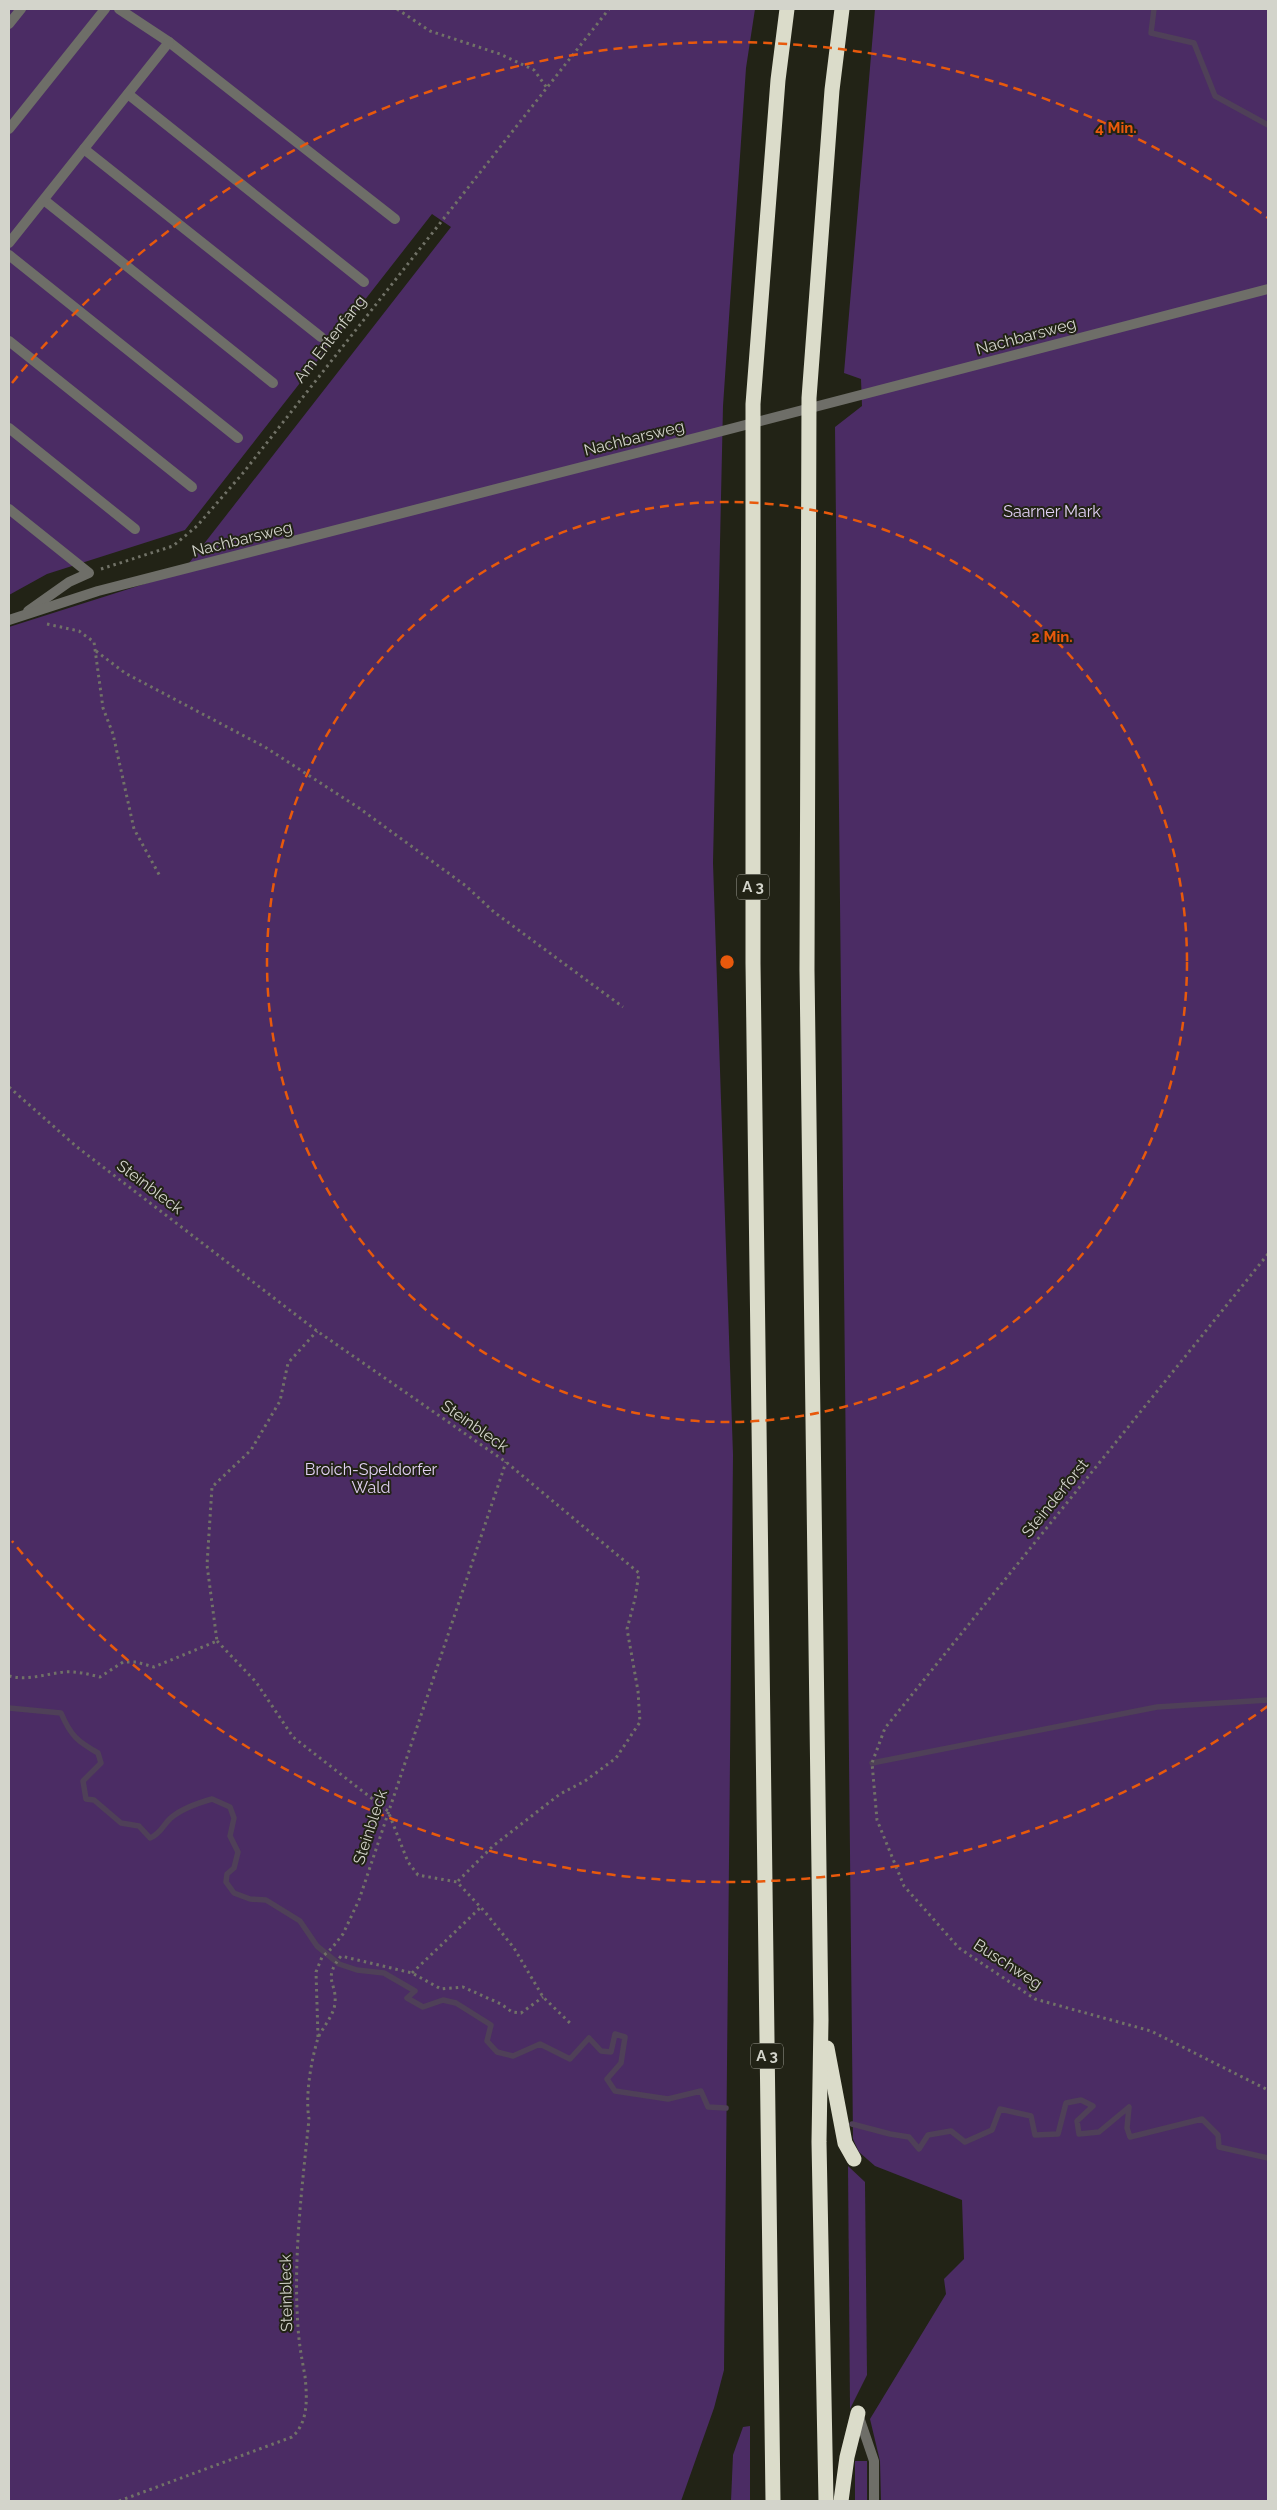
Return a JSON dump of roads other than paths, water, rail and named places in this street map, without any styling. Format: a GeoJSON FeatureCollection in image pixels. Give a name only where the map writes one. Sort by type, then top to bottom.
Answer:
{"type":"FeatureCollection","features":[{"type":"Feature","properties":{"kind":"highway","name":"A 3"},"geometry":{"type":"LineString","coordinates":[[773,2501],[753,963],[753,404],[777,90],[787,9]]}},
{"type":"Feature","properties":{"kind":"highway"},"geometry":{"type":"LineString","coordinates":[[826,2501],[818,2142],[821,2020],[807,970],[808,408],[832,90],[842,9]]}},
{"type":"Feature","properties":{"kind":"highway"},"geometry":{"type":"LineString","coordinates":[[821,2020],[845,2143],[854,2159]]}},
{"type":"Feature","properties":{"kind":"highway"},"geometry":{"type":"LineString","coordinates":[[841,2501],[847,2457],[858,2413]]}},
{"type":"Feature","properties":{"kind":"lane"},"geometry":{"type":"LineString","coordinates":[[9,24],[21,9]]}},
{"type":"Feature","properties":{"kind":"lane"},"geometry":{"type":"LineString","coordinates":[[9,129],[105,9]]}},
{"type":"Feature","properties":{"kind":"lane"},"geometry":{"type":"LineString","coordinates":[[120,9],[169,42],[396,219]]}},
{"type":"Feature","properties":{"kind":"lane"},"geometry":{"type":"LineString","coordinates":[[9,243],[169,42]]}},
{"type":"Feature","properties":{"kind":"lane"},"geometry":{"type":"LineString","coordinates":[[128,94],[364,282]]}},
{"type":"Feature","properties":{"kind":"lane"},"geometry":{"type":"LineString","coordinates":[[84,149],[321,337]]}},
{"type":"Feature","properties":{"kind":"lane"},"geometry":{"type":"LineString","coordinates":[[44,200],[273,383]]}},
{"type":"Feature","properties":{"kind":"lane"},"geometry":{"type":"LineString","coordinates":[[9,255],[238,438]]}},
{"type":"Feature","properties":{"kind":"lane","name":"Nachbarsweg"},"geometry":{"type":"LineString","coordinates":[[14,619],[98,591],[1268,289]]}},
{"type":"Feature","properties":{"kind":"lane"},"geometry":{"type":"LineString","coordinates":[[9,341],[192,487]]}},
{"type":"Feature","properties":{"kind":"lane"},"geometry":{"type":"LineString","coordinates":[[9,428],[135,528]]}},
{"type":"Feature","properties":{"kind":"lane"},"geometry":{"type":"LineString","coordinates":[[9,509],[89,573],[69,582],[14,619]]}},
{"type":"Feature","properties":{"kind":"lane"},"geometry":{"type":"LineString","coordinates":[[858,2413],[874,2461],[874,2501]]}},
{"type":"Feature","properties":{"kind":"waterway"},"geometry":{"type":"LineString","coordinates":[[1154,9],[1151,33],[1194,43],[1215,96],[1268,125]]}},
{"type":"Feature","properties":{"kind":"waterway"},"geometry":{"type":"LineString","coordinates":[[872,1763],[1157,1707],[1268,1700]]}},
{"type":"Feature","properties":{"kind":"waterway"},"geometry":{"type":"LineString","coordinates":[[9,1708],[61,1713],[72,1733],[85,1745],[98,1753],[101,1763],[83,1781],[86,1799],[94,1800],[121,1823],[139,1826],[150,1838],[157,1834],[176,1814],[196,1804],[212,1799],[230,1807],[234,1818],[230,1836],[238,1852],[234,1868],[227,1874],[226,1882],[234,1893],[250,1899],[266,1900],[300,1921],[317,1946],[339,1964],[357,1970],[384,1973],[415,1991],[407,1998],[423,2007],[443,2000],[456,2003],[491,2025],[487,2041],[497,2052],[513,2056],[540,2044],[570,2059],[589,2038],[601,2051],[611,2052],[615,2034],[625,2037],[621,2063],[607,2079],[615,2091],[668,2099],[701,2091],[708,2107],[726,2108]]}},
{"type":"Feature","properties":{"kind":"waterway"},"geometry":{"type":"LineString","coordinates":[[852,2124],[909,2137],[919,2149],[928,2135],[951,2131],[965,2142],[992,2130],[1000,2109],[1031,2116],[1035,2135],[1058,2134],[1066,2103],[1081,2100],[1093,2106],[1077,2121],[1079,2134],[1099,2132],[1129,2107],[1127,2128],[1130,2137],[1202,2119],[1218,2135],[1219,2147],[1268,2158]]}},
{"type":"Feature","properties":{"kind":"park label","name":"Saarner Mark"},"geometry":{"type":"Point","coordinates":[1052,511]}},
{"type":"Feature","properties":{"kind":"park label","name":"Broich-Speldorfer Wald"},"geometry":{"type":"Point","coordinates":[371,1478]}}]}
